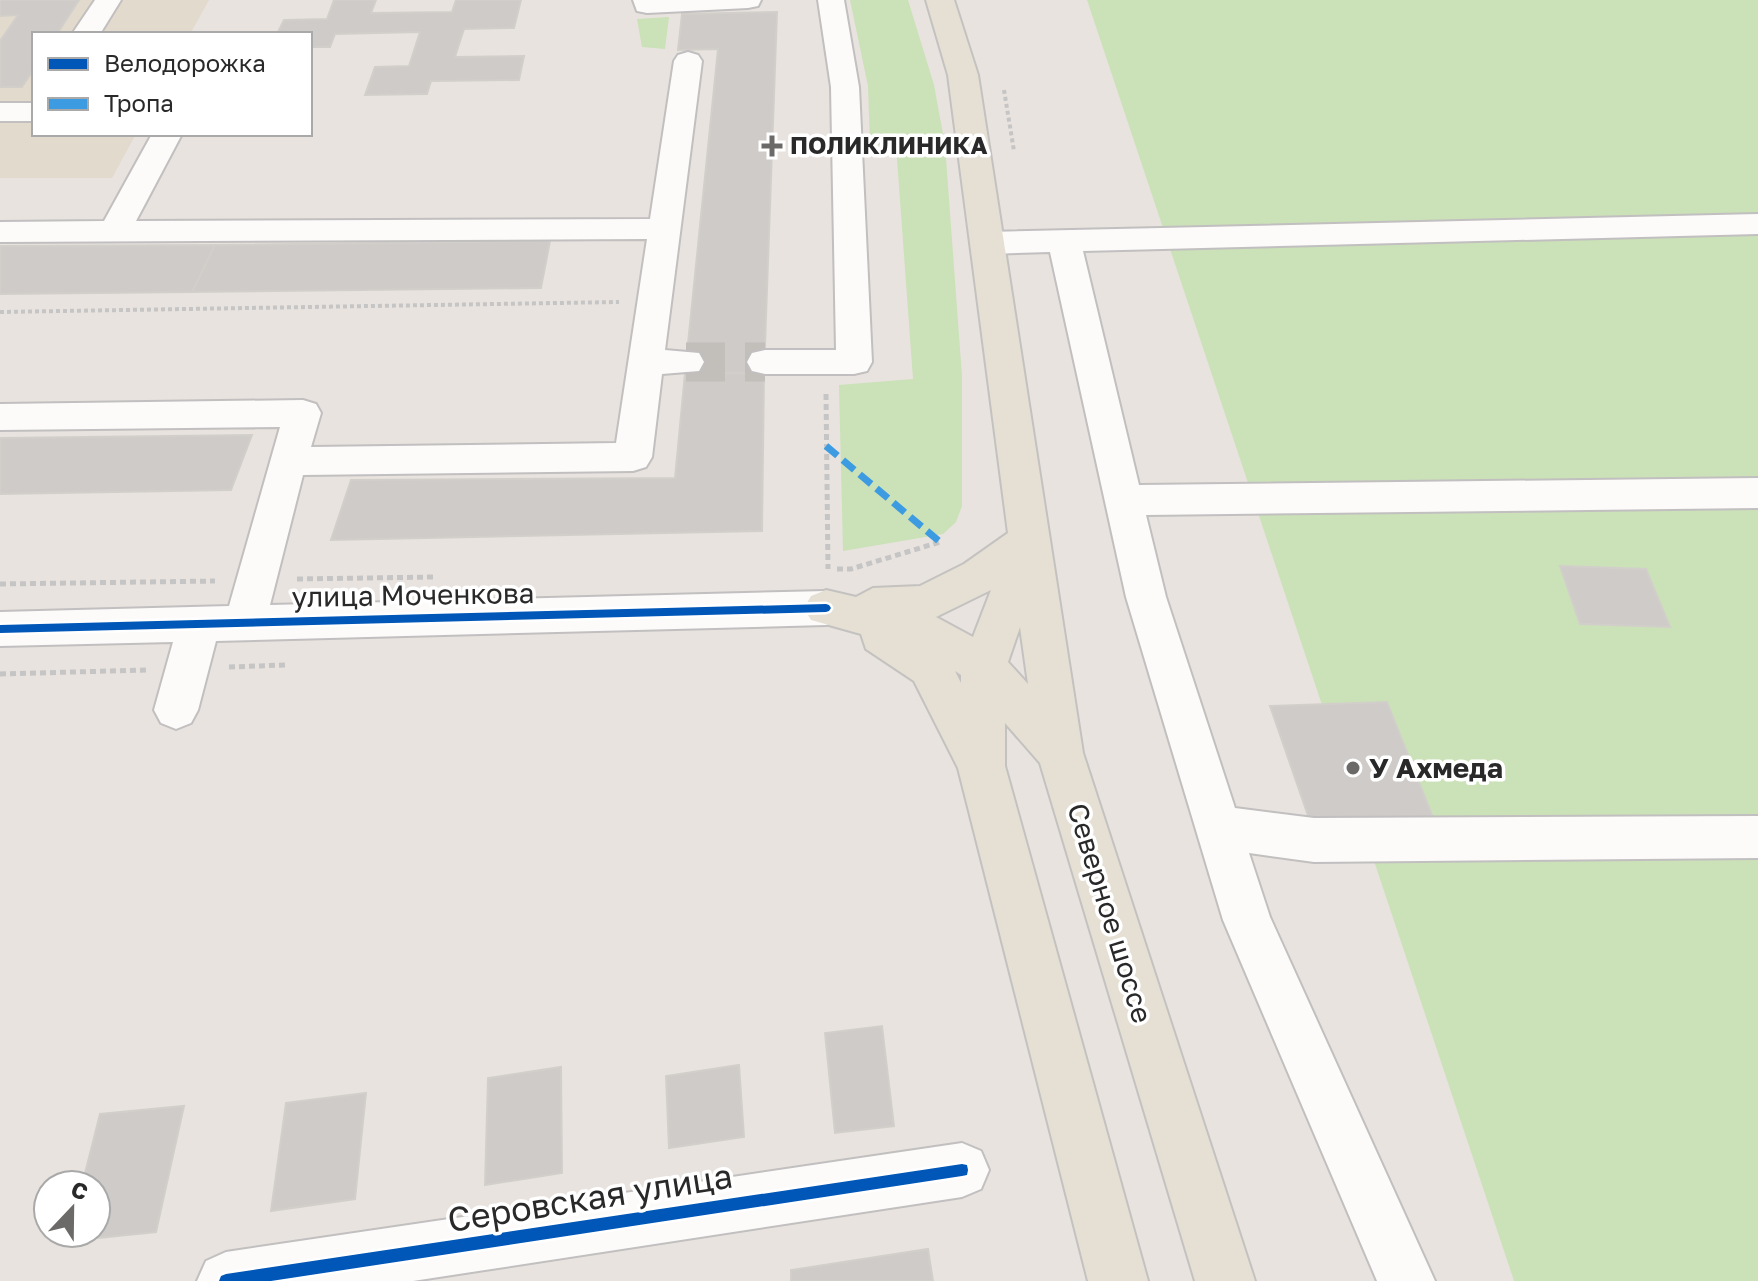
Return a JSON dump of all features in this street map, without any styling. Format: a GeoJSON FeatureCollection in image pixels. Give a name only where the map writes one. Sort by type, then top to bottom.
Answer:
{"type":"FeatureCollection","features":[{"type":"Feature","properties":{"kind":"main road","name":"Северное шоссе"},"geometry":{"type":"LineString","coordinates":[[940,0],[963,75],[1060,753],[1225,1281]]}},
{"type":"Feature","properties":{"kind":"main road","name":"Северное шоссе"},"geometry":{"type":"LineString","coordinates":[[1031,538],[984,666],[981,766],[1118,1281]]}},
{"type":"Feature","properties":{"kind":"main road"},"geometry":{"type":"LineString","coordinates":[[822,582],[925,603],[979,576],[1031,538]]}},
{"type":"Feature","properties":{"kind":"main road"},"geometry":{"type":"LineString","coordinates":[[822,582],[925,631],[984,666],[1060,753]]}},
{"type":"Feature","properties":{"kind":"main road"},"geometry":{"type":"LineString","coordinates":[[822,582],[880,635],[930,668],[981,766]]}},
{"type":"Feature","properties":{"kind":"street"},"geometry":{"type":"LineString","coordinates":[[87,32],[108,0]]}},
{"type":"Feature","properties":{"kind":"street"},"geometry":{"type":"LineString","coordinates":[[646,0],[647,5],[748,0]]}},
{"type":"Feature","properties":{"kind":"street"},"geometry":{"type":"LineString","coordinates":[[765,362],[854,362],[845,87],[831,0]]}},
{"type":"Feature","properties":{"kind":"street"},"geometry":{"type":"LineString","coordinates":[[288,461],[633,457],[688,61]]}},
{"type":"Feature","properties":{"kind":"street"},"geometry":{"type":"LineString","coordinates":[[0,112],[32,112]]}},
{"type":"Feature","properties":{"kind":"street"},"geometry":{"type":"LineString","coordinates":[[115,231],[166,136]]}},
{"type":"Feature","properties":{"kind":"street"},"geometry":{"type":"LineString","coordinates":[[989,243],[1758,224]]}},
{"type":"Feature","properties":{"kind":"street"},"geometry":{"type":"LineString","coordinates":[[0,232],[665,229]]}},
{"type":"Feature","properties":{"kind":"street"},"geometry":{"type":"LineString","coordinates":[[1064,242],[1146,597],[1247,920],[1406,1281]]}},
{"type":"Feature","properties":{"kind":"street"},"geometry":{"type":"LineString","coordinates":[[648,362],[686,362]]}},
{"type":"Feature","properties":{"kind":"street"},"geometry":{"type":"LineString","coordinates":[[0,417],[303,413],[245,623]]}},
{"type":"Feature","properties":{"kind":"street"},"geometry":{"type":"LineString","coordinates":[[1124,500],[1758,493]]}},
{"type":"Feature","properties":{"kind":"street","name":"улица Моченкова"},"geometry":{"type":"LineString","coordinates":[[0,629],[245,623],[822,582]]}},
{"type":"Feature","properties":{"kind":"street"},"geometry":{"type":"LineString","coordinates":[[176,710],[199,624]]}},
{"type":"Feature","properties":{"kind":"street"},"geometry":{"type":"LineString","coordinates":[[1218,827],[1314,840],[1758,837]]}},
{"type":"Feature","properties":{"kind":"street","name":"Серовская улица"},"geometry":{"type":"LineString","coordinates":[[226,1281],[962,1170]]}},
{"type":"Feature","properties":{"kind":"path"},"geometry":{"type":"LineString","coordinates":[[0,312],[655,301]]}},
{"type":"Feature","properties":{"kind":"path"},"geometry":{"type":"LineString","coordinates":[[825,362],[822,582],[851,569],[940,542]]}},
{"type":"Feature","properties":{"kind":"path"},"geometry":{"type":"LineString","coordinates":[[0,584],[436,577]]}},
{"type":"Feature","properties":{"kind":"path"},"geometry":{"type":"LineString","coordinates":[[0,674],[285,665]]}},
{"type":"Feature","properties":{"kind":"shaded area"},"geometry":{"type":"Polygon","coordinates":[[[0,0],[209,0],[191,32],[32,32],[32,136],[135,136],[112,178],[0,178],[0,0]]]}},
{"type":"Feature","properties":{"kind":"green space"},"geometry":{"type":"Polygon","coordinates":[[[850,0],[908,0],[934,85],[945,145],[962,376],[962,506],[956,522],[943,534],[843,551],[839,385],[913,379],[896,145],[870,145],[868,86],[850,0]]]}},
{"type":"Feature","properties":{"kind":"green space"},"geometry":{"type":"Polygon","coordinates":[[[1087,0],[1758,0],[1758,1281],[1514,1281],[1087,0]]]}},
{"type":"Feature","properties":{"kind":"green space"},"geometry":{"type":"Polygon","coordinates":[[[669,17],[665,49],[642,47],[637,19],[669,17]]]}},
{"type":"Feature","properties":{"kind":"building"},"geometry":{"type":"Polygon","coordinates":[[[0,0],[79,0],[58,32],[32,32],[32,72],[22,87],[0,87],[0,41],[18,15],[0,16],[0,0]]]}},
{"type":"Feature","properties":{"kind":"building"},"geometry":{"type":"Polygon","coordinates":[[[334,0],[376,0],[371,13],[452,12],[456,0],[521,0],[514,28],[464,29],[455,57],[524,56],[519,80],[431,81],[427,94],[365,95],[375,67],[409,66],[420,32],[335,34],[330,47],[312,47],[312,32],[278,32],[284,20],[327,19],[334,0]]]}},
{"type":"Feature","properties":{"kind":"building"},"geometry":{"type":"Polygon","coordinates":[[[777,12],[764,373],[685,373],[718,49],[678,50],[682,14],[777,12]]]}},
{"type":"Feature","properties":{"kind":"building"},"geometry":{"type":"Polygon","coordinates":[[[550,241],[541,288],[192,292],[215,245],[550,241]]]}},
{"type":"Feature","properties":{"kind":"building"},"geometry":{"type":"Polygon","coordinates":[[[215,245],[192,292],[0,294],[0,246],[215,245]]]}},
{"type":"Feature","properties":{"kind":"building"},"geometry":{"type":"Polygon","coordinates":[[[685,373],[764,373],[762,531],[331,540],[351,480],[675,478],[685,373]]]}},
{"type":"Feature","properties":{"kind":"building"},"geometry":{"type":"Polygon","coordinates":[[[252,435],[231,490],[0,494],[0,438],[252,435]]]}},
{"type":"Feature","properties":{"kind":"building"},"geometry":{"type":"Polygon","coordinates":[[[1560,566],[1646,569],[1670,627],[1580,624],[1560,566]]]}},
{"type":"Feature","properties":{"kind":"building","name":"У Ахмеда"},"geometry":{"type":"Polygon","coordinates":[[[1387,702],[1438,830],[1313,830],[1270,706],[1387,702]]]}},
{"type":"Feature","properties":{"kind":"building"},"geometry":{"type":"Polygon","coordinates":[[[882,1026],[894,1126],[835,1133],[825,1033],[882,1026]]]}},
{"type":"Feature","properties":{"kind":"building"},"geometry":{"type":"Polygon","coordinates":[[[739,1065],[744,1137],[669,1148],[666,1076],[739,1065]]]}},
{"type":"Feature","properties":{"kind":"building"},"geometry":{"type":"Polygon","coordinates":[[[561,1067],[562,1173],[485,1185],[488,1078],[561,1067]]]}},
{"type":"Feature","properties":{"kind":"building"},"geometry":{"type":"Polygon","coordinates":[[[366,1093],[355,1199],[271,1211],[286,1103],[366,1093]]]}},
{"type":"Feature","properties":{"kind":"building"},"geometry":{"type":"Polygon","coordinates":[[[184,1106],[156,1232],[112,1236],[112,1169],[86,1169],[100,1114],[184,1106]]]}},
{"type":"Feature","properties":{"kind":"building"},"geometry":{"type":"Polygon","coordinates":[[[928,1249],[933,1281],[791,1281],[791,1270],[928,1249]]]}},
{"type":"Feature","properties":{"kind":"tunnel"},"geometry":{"type":"LineString","coordinates":[[686,362],[765,362]]}},
{"type":"Feature","properties":{"kind":"marked path"},"geometry":{"type":"LineString","coordinates":[[826,446],[940,542]]}},
{"type":"Feature","properties":{"kind":"cycle path"},"geometry":{"type":"LineString","coordinates":[[0,629],[826,608]]}},
{"type":"Feature","properties":{"kind":"cycle path"},"geometry":{"type":"LineString","coordinates":[[226,1281],[962,1170]]}},
{"type":"Feature","properties":{"kind":"place","name":"ПОЛИКЛИНИКА"},"geometry":{"type":"Point","coordinates":[772,146]}},
{"type":"Feature","properties":{"kind":"place","name":"У Ахмеда"},"geometry":{"type":"Point","coordinates":[1353,768]}}]}
